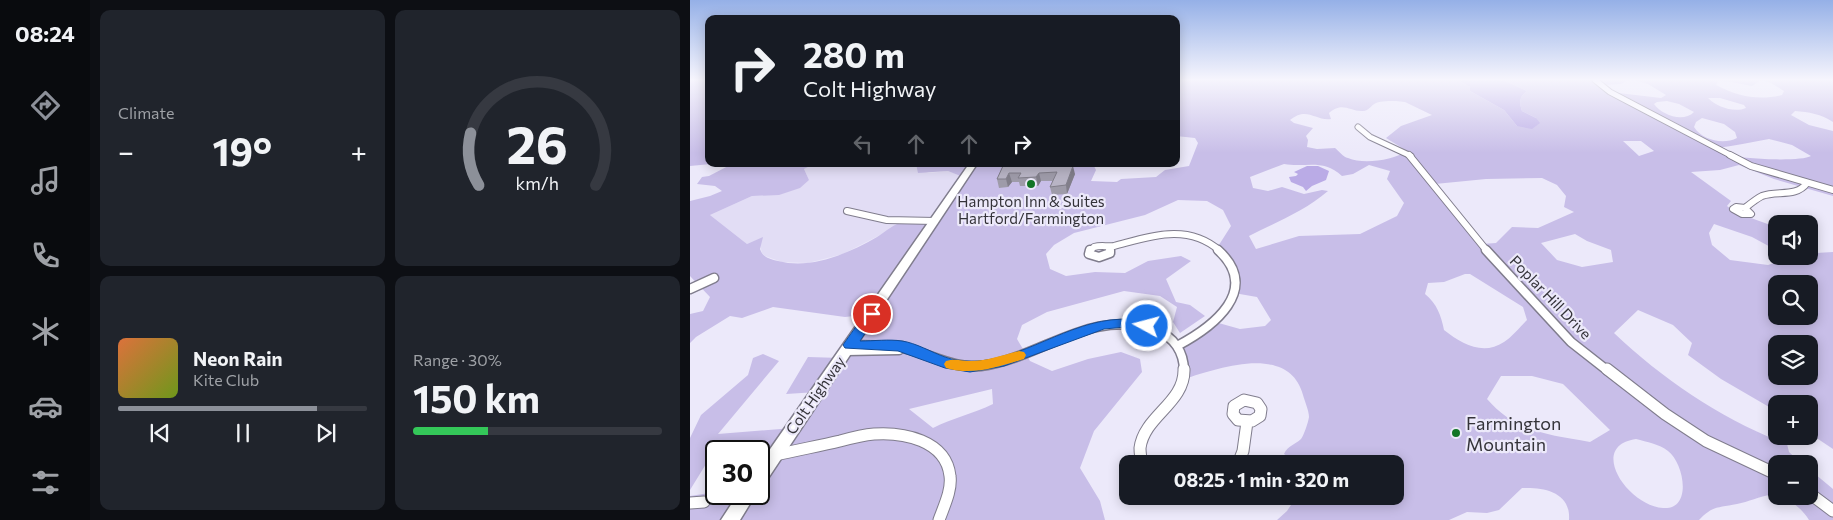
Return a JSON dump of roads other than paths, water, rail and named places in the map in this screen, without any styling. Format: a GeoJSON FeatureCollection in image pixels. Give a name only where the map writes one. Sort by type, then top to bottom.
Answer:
{"type":"FeatureCollection","features":[{"type":"Feature","properties":{"kind":"highway","name":"Colt Highway"},"geometry":{"type":"LineString","coordinates":[[770,461],[971,167]]}},
{"type":"Feature","properties":{"kind":"highway"},"geometry":{"type":"LineString","coordinates":[[730,520],[740,505]]}},
{"type":"Feature","properties":{"kind":"street"},"geometry":{"type":"LineString","coordinates":[[1633,104],[1744,162],[1768,172],[1833,190]]}},
{"type":"Feature","properties":{"kind":"street","name":"Poplar Hill Drive"},"geometry":{"type":"LineString","coordinates":[[1358,127],[1373,139],[1404,151],[1412,157],[1490,255],[1571,342],[1664,414],[1706,440],[1768,470]]}},
{"type":"Feature","properties":{"kind":"street"},"geometry":{"type":"LineString","coordinates":[[1745,208],[1761,197],[1773,193],[1798,191],[1805,187],[1807,183]]}},
{"type":"Feature","properties":{"kind":"street"},"geometry":{"type":"LineString","coordinates":[[847,210],[888,220],[935,221]]}},
{"type":"Feature","properties":{"kind":"street"},"geometry":{"type":"LineString","coordinates":[[1110,247],[1146,235],[1173,234],[1208,242],[1225,254],[1234,269],[1236,287],[1229,305],[1215,322],[1177,346]]}},
{"type":"Feature","properties":{"kind":"street"},"geometry":{"type":"LineString","coordinates":[[690,289],[714,278]]}},
{"type":"Feature","properties":{"kind":"street"},"geometry":{"type":"LineString","coordinates":[[848,348],[912,349],[953,365],[979,366],[1004,361],[1093,327],[1126,323],[1156,329],[1172,339],[1177,346],[1184,361],[1184,380],[1174,399],[1151,422],[1142,435],[1139,450],[1140,455]]}},
{"type":"Feature","properties":{"kind":"street"},"geometry":{"type":"LineString","coordinates":[[1241,455],[1247,422]]}},
{"type":"Feature","properties":{"kind":"street"},"geometry":{"type":"LineString","coordinates":[[774,455],[871,434],[887,433],[914,437],[933,448],[947,465],[949,486],[939,520]]}},
{"type":"Feature","properties":{"kind":"street"},"geometry":{"type":"LineString","coordinates":[[1818,500],[1833,511]]}},
{"type":"Feature","properties":{"kind":"street"},"geometry":{"type":"LineString","coordinates":[[690,503],[704,502]]}},
{"type":"Feature","properties":{"kind":"place","name":"Hampton Inn & Suites Hartford/Farmington"},"geometry":{"type":"Point","coordinates":[1031,184]}},
{"type":"Feature","properties":{"kind":"place","name":"Farmington Mountain"},"geometry":{"type":"Point","coordinates":[1456,433]}}]}
